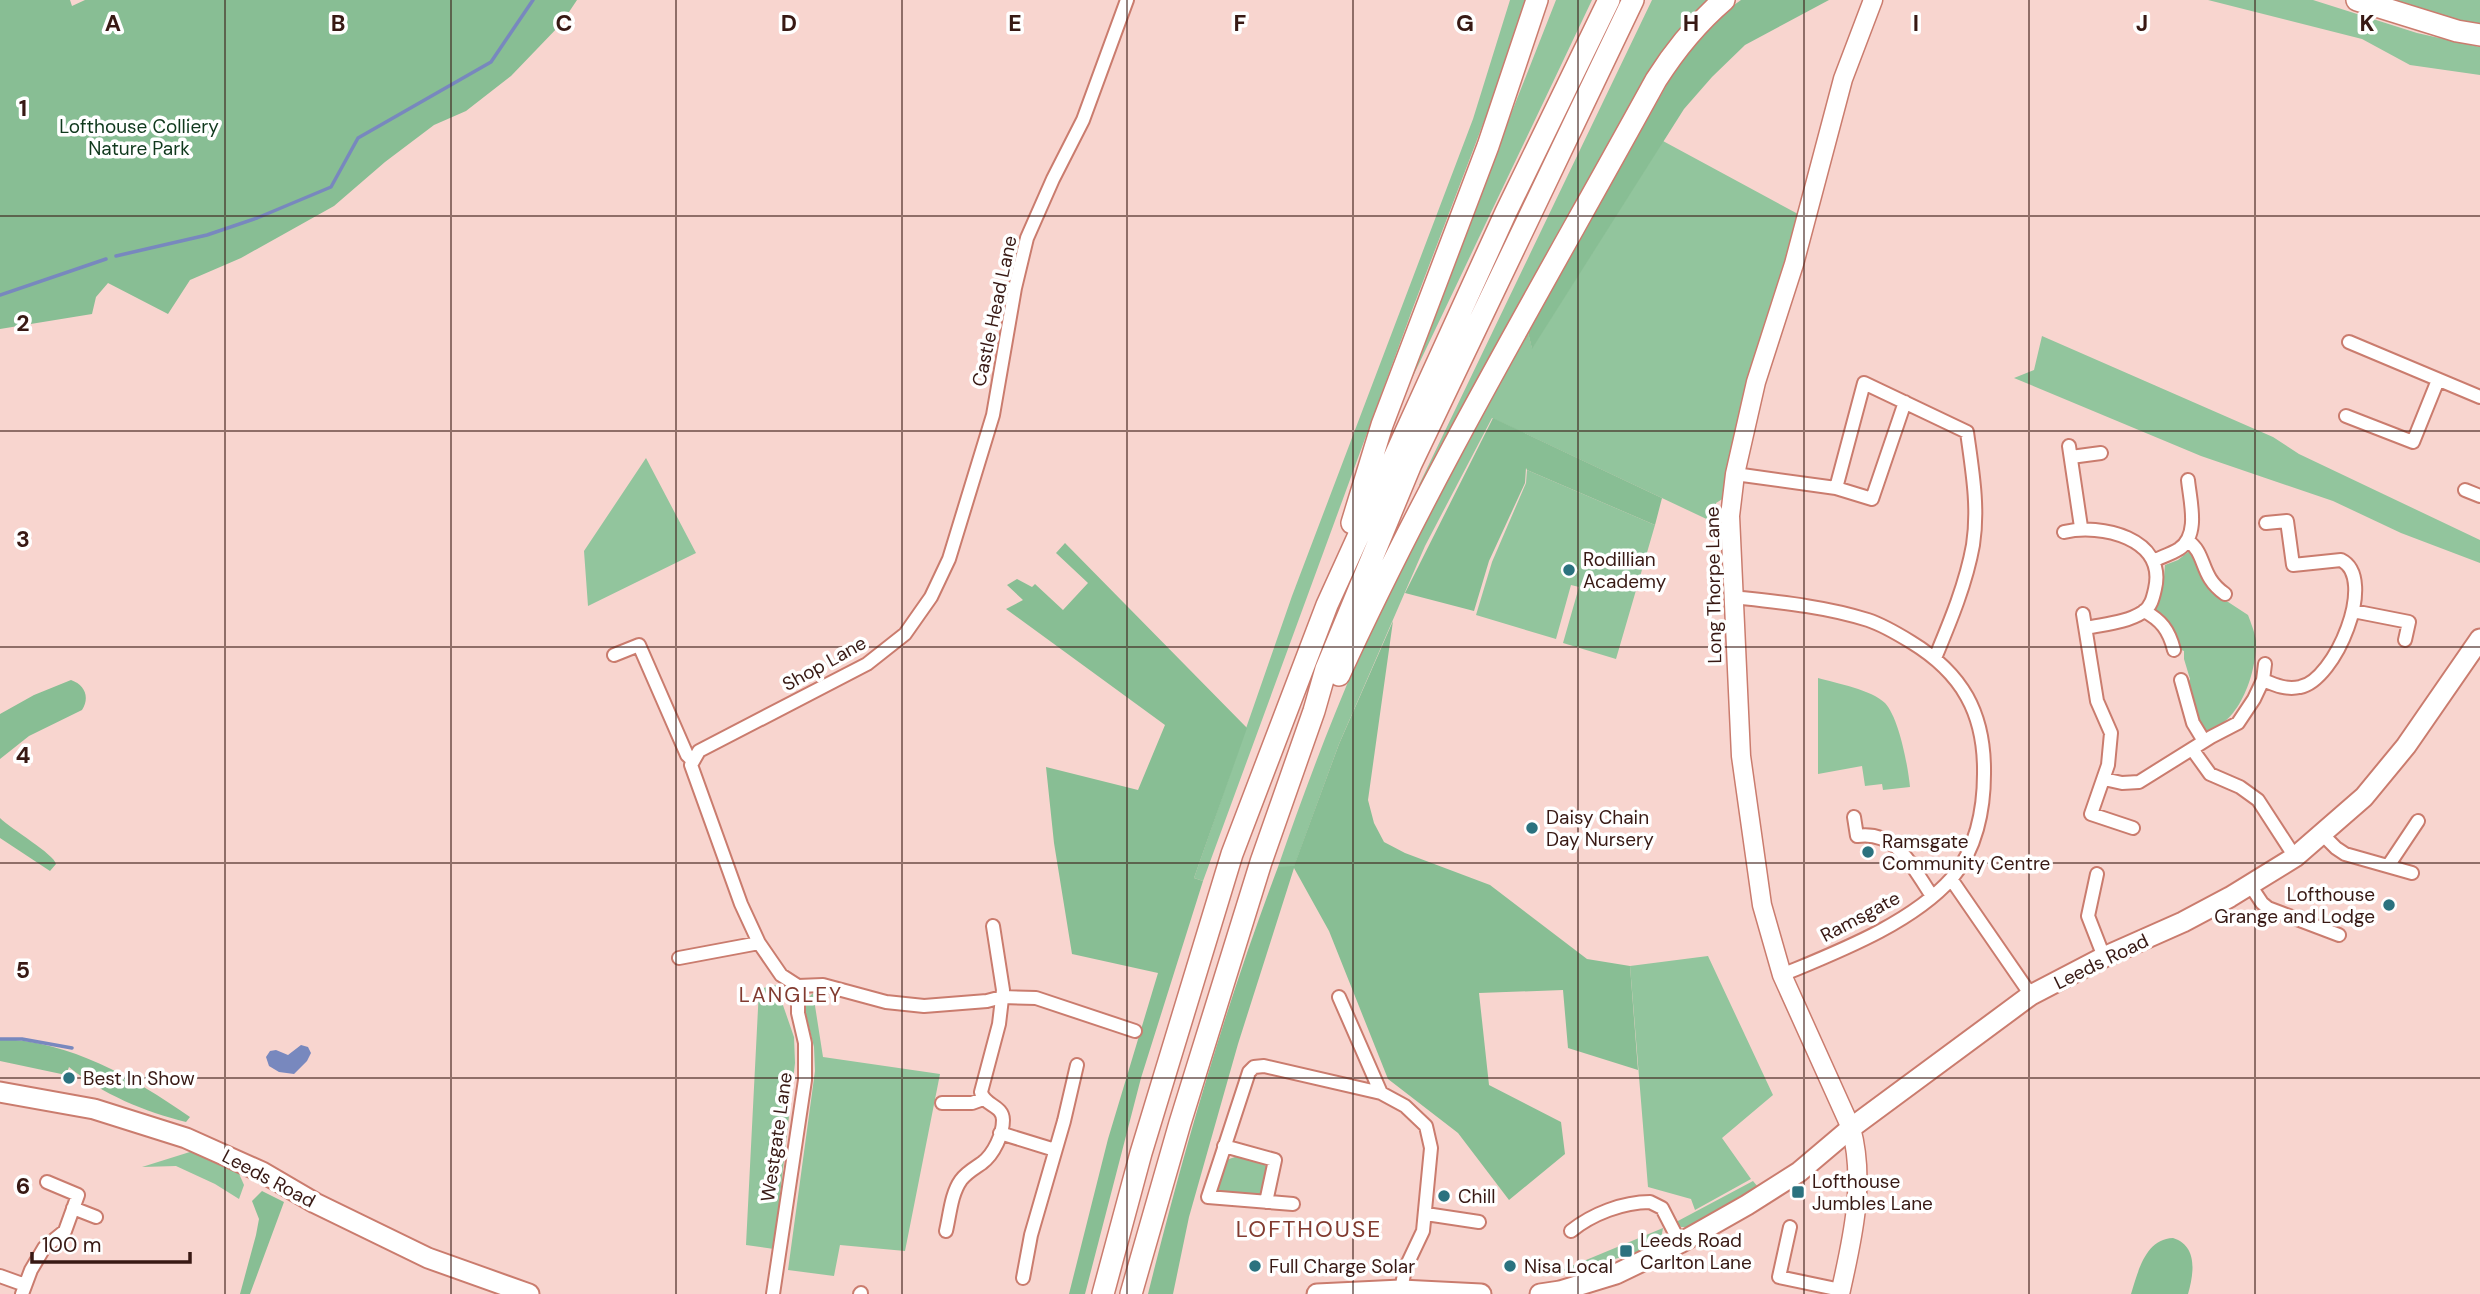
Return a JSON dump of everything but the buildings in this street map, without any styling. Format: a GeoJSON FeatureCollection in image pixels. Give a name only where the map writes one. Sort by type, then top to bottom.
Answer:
{"type":"FeatureCollection","features":[{"type":"Feature","properties":{"kind":"highway"},"geometry":{"type":"LineString","coordinates":[[1327,605],[1382,425],[1488,146],[1537,0]]}},
{"type":"Feature","properties":{"kind":"highway"},"geometry":{"type":"LineString","coordinates":[[1488,146],[1518,80],[1548,0]]}},
{"type":"Feature","properties":{"kind":"highway"},"geometry":{"type":"LineString","coordinates":[[1103,1294],[1141,1153],[1232,854],[1327,605],[1506,212],[1609,0]]}},
{"type":"Feature","properties":{"kind":"highway"},"geometry":{"type":"LineString","coordinates":[[1131,1294],[1180,1123],[1261,862],[1326,669],[1411,464],[1633,0]]}},
{"type":"Feature","properties":{"kind":"highway"},"geometry":{"type":"LineString","coordinates":[[2357,0],[2435,25],[2480,35]]}},
{"type":"Feature","properties":{"kind":"highway"},"geometry":{"type":"LineString","coordinates":[[1314,711],[1335,683],[1378,589],[1470,414],[1656,80],[1693,29],[1723,2]]}},
{"type":"Feature","properties":{"kind":"main road","name":"Long Thorpe Lane"},"geometry":{"type":"LineString","coordinates":[[1841,1292],[1853,1230],[1857,1188],[1856,1157],[1851,1128],[1782,975],[1762,905],[1742,780],[1730,516],[1735,474],[1756,382],[1794,264],[1847,68],[1873,0]]}},
{"type":"Feature","properties":{"kind":"main road","name":"Leeds Road"},"geometry":{"type":"LineString","coordinates":[[1554,1293],[1616,1274],[1680,1243],[1769,1192],[2031,995],[2104,957],[2183,922],[2295,857],[2364,797],[2406,746],[2480,639]]}},
{"type":"Feature","properties":{"kind":"main road","name":"Leeds Road"},"geometry":{"type":"LineString","coordinates":[[0,1092],[94,1110],[186,1138],[262,1172],[315,1203],[429,1258],[529,1294]]}},
{"type":"Feature","properties":{"kind":"main road"},"geometry":{"type":"LineString","coordinates":[[1317,1294],[1401,1290],[1481,1294]]}},
{"type":"Feature","properties":{"kind":"street","name":"Castle Head Lane"},"geometry":{"type":"LineString","coordinates":[[949,559],[993,415],[1015,288],[1027,238],[1083,120],[1127,0]]}},
{"type":"Feature","properties":{"kind":"street"},"geometry":{"type":"LineString","coordinates":[[2349,342],[2480,397]]}},
{"type":"Feature","properties":{"kind":"street"},"geometry":{"type":"LineString","coordinates":[[2346,416],[2413,442],[2438,380]]}},
{"type":"Feature","properties":{"kind":"street"},"geometry":{"type":"LineString","coordinates":[[1836,488],[1864,383],[1967,432],[1975,489],[1973,544],[1957,605],[1935,658]]}},
{"type":"Feature","properties":{"kind":"street"},"geometry":{"type":"LineString","coordinates":[[1735,474],[1836,488],[1872,499],[1905,402]]}},
{"type":"Feature","properties":{"kind":"street"},"geometry":{"type":"LineString","coordinates":[[2081,527],[2070,451],[2101,453]]}},
{"type":"Feature","properties":{"kind":"street"},"geometry":{"type":"LineString","coordinates":[[2153,561],[2179,549],[2188,541],[2192,527],[2188,480]]}},
{"type":"Feature","properties":{"kind":"street"},"geometry":{"type":"LineString","coordinates":[[2465,490],[2480,496]]}},
{"type":"Feature","properties":{"kind":"street"},"geometry":{"type":"LineString","coordinates":[[2263,680],[2287,688],[2302,687],[2315,682],[2336,653],[2354,611],[2352,568],[2348,564],[2341,560],[2293,565],[2287,521],[2266,523]]}},
{"type":"Feature","properties":{"kind":"street"},"geometry":{"type":"LineString","coordinates":[[2064,532],[2081,527],[2129,537],[2137,542],[2153,561],[2156,586],[2151,604],[2144,611],[2120,621],[2086,628]]}},
{"type":"Feature","properties":{"kind":"street"},"geometry":{"type":"LineString","coordinates":[[2188,541],[2199,553],[2208,578],[2225,594]]}},
{"type":"Feature","properties":{"kind":"street","name":"Shop Lane"},"geometry":{"type":"LineString","coordinates":[[692,765],[699,751],[867,664],[905,634],[931,597],[949,559]]}},
{"type":"Feature","properties":{"kind":"street","name":"Ramsgate"},"geometry":{"type":"LineString","coordinates":[[1732,597],[1810,606],[1870,621],[1935,658],[1964,690],[1975,713],[1984,764],[1984,789],[1975,838],[1965,860],[1951,880],[1891,924],[1782,975]]}},
{"type":"Feature","properties":{"kind":"street"},"geometry":{"type":"LineString","coordinates":[[2144,611],[2159,619],[2171,637],[2174,650]]}},
{"type":"Feature","properties":{"kind":"street"},"geometry":{"type":"LineString","coordinates":[[2354,611],[2409,622],[2404,640]]}},
{"type":"Feature","properties":{"kind":"street"},"geometry":{"type":"LineString","coordinates":[[2083,614],[2098,701],[2111,733],[2111,749],[2104,779],[2091,814],[2133,828]]}},
{"type":"Feature","properties":{"kind":"street"},"geometry":{"type":"LineString","coordinates":[[614,655],[639,645],[692,765],[741,904],[759,943],[781,975],[798,986],[823,985],[886,1002],[924,1006],[986,1001],[1002,996],[1036,998],[1135,1031]]}},
{"type":"Feature","properties":{"kind":"street"},"geometry":{"type":"LineString","coordinates":[[2104,779],[2122,783],[2139,782],[2238,723],[2263,680],[2265,664]]}},
{"type":"Feature","properties":{"kind":"street"},"geometry":{"type":"LineString","coordinates":[[2181,680],[2193,723],[2204,741]]}},
{"type":"Feature","properties":{"kind":"street"},"geometry":{"type":"LineString","coordinates":[[2192,749],[2210,774],[2240,787],[2258,800],[2295,857]]}},
{"type":"Feature","properties":{"kind":"street"},"geometry":{"type":"LineString","coordinates":[[1854,817],[1857,836],[1881,836],[1892,842],[1932,896]]}},
{"type":"Feature","properties":{"kind":"street"},"geometry":{"type":"LineString","coordinates":[[2388,866],[2418,821]]}},
{"type":"Feature","properties":{"kind":"street"},"geometry":{"type":"LineString","coordinates":[[2322,835],[2345,854],[2412,873]]}},
{"type":"Feature","properties":{"kind":"street"},"geometry":{"type":"LineString","coordinates":[[2097,874],[2088,916],[2104,957]]}},
{"type":"Feature","properties":{"kind":"street"},"geometry":{"type":"LineString","coordinates":[[1951,880],[2031,995]]}},
{"type":"Feature","properties":{"kind":"street"},"geometry":{"type":"LineString","coordinates":[[2250,885],[2268,908],[2339,935]]}},
{"type":"Feature","properties":{"kind":"street"},"geometry":{"type":"LineString","coordinates":[[946,1231],[955,1190],[963,1177],[990,1156],[1003,1119],[1001,1112],[983,1099],[981,1089],[999,1024],[1003,984],[993,926]]}},
{"type":"Feature","properties":{"kind":"street"},"geometry":{"type":"LineString","coordinates":[[679,958],[759,943]]}},
{"type":"Feature","properties":{"kind":"street","name":"Westgate Lane"},"geometry":{"type":"LineString","coordinates":[[773,1294],[804,1080],[805,1043],[798,1013],[798,986]]}},
{"type":"Feature","properties":{"kind":"street"},"geometry":{"type":"LineString","coordinates":[[1339,997],[1381,1093]]}},
{"type":"Feature","properties":{"kind":"street"},"geometry":{"type":"LineString","coordinates":[[1023,1278],[1031,1235],[1065,1121],[1077,1065]]}},
{"type":"Feature","properties":{"kind":"street"},"geometry":{"type":"LineString","coordinates":[[1293,1205],[1208,1197],[1249,1072],[1257,1066],[1264,1066],[1381,1093],[1405,1106],[1426,1126],[1431,1148],[1423,1231],[1405,1269],[1401,1290]]}},
{"type":"Feature","properties":{"kind":"street"},"geometry":{"type":"LineString","coordinates":[[942,1103],[972,1103],[983,1099]]}},
{"type":"Feature","properties":{"kind":"street"},"geometry":{"type":"LineString","coordinates":[[1000,1133],[1055,1150]]}},
{"type":"Feature","properties":{"kind":"street"},"geometry":{"type":"LineString","coordinates":[[1224,1146],[1275,1160],[1266,1202]]}},
{"type":"Feature","properties":{"kind":"street"},"geometry":{"type":"LineString","coordinates":[[0,1276],[24,1289],[44,1248],[65,1231],[78,1195],[47,1182]]}},
{"type":"Feature","properties":{"kind":"street"},"geometry":{"type":"LineString","coordinates":[[1572,1231],[1586,1219],[1622,1207],[1650,1202],[1662,1208],[1680,1243]]}},
{"type":"Feature","properties":{"kind":"street"},"geometry":{"type":"LineString","coordinates":[[73,1208],[96,1217]]}},
{"type":"Feature","properties":{"kind":"street"},"geometry":{"type":"LineString","coordinates":[[1426,1214],[1479,1222]]}},
{"type":"Feature","properties":{"kind":"street"},"geometry":{"type":"LineString","coordinates":[[1790,1227],[1779,1277],[1841,1292]]}},
{"type":"Feature","properties":{"kind":"green space","name":"Lofthouse Colliery Nature Park"},"geometry":{"type":"Polygon","coordinates":[[[0,0],[70,0],[72,6],[85,0],[577,0],[561,24],[511,76],[466,111],[434,125],[334,206],[241,258],[190,280],[168,314],[108,283],[96,297],[92,314],[0,329],[0,0]]]}},
{"type":"Feature","properties":{"kind":"green space"},"geometry":{"type":"Polygon","coordinates":[[[1510,0],[1529,0],[1203,881],[1194,878],[1292,596],[1473,119],[1510,0]]]}},
{"type":"Feature","properties":{"kind":"green space"},"geometry":{"type":"Polygon","coordinates":[[[1556,0],[1592,0],[1396,412],[1403,388],[1556,0]]]}},
{"type":"Feature","properties":{"kind":"green space"},"geometry":{"type":"Polygon","coordinates":[[[1652,0],[1708,0],[1677,34],[1421,486],[1419,485],[1652,0]]]}},
{"type":"Feature","properties":{"kind":"green space"},"geometry":{"type":"Polygon","coordinates":[[[1741,0],[1829,0],[1745,45],[1684,109],[1532,349],[1528,332],[1679,63],[1707,29],[1741,0]]]}},
{"type":"Feature","properties":{"kind":"green space"},"geometry":{"type":"Polygon","coordinates":[[[2208,0],[2313,0],[2417,33],[2480,47],[2480,75],[2410,65],[2362,39],[2208,0]]]}},
{"type":"Feature","properties":{"kind":"green space"},"geometry":{"type":"Polygon","coordinates":[[[2386,0],[2480,0],[2480,26],[2386,0]]]}},
{"type":"Feature","properties":{"kind":"green space"},"geometry":{"type":"Polygon","coordinates":[[[1663,141],[1798,214],[1763,336],[1724,498],[1716,503],[1715,523],[1492,418],[1425,546],[1339,744],[1294,867],[1278,867],[1320,751],[1352,674],[1385,598],[1433,503],[1528,332],[1532,348],[1663,141]]]}},
{"type":"Feature","properties":{"kind":"green space"},"geometry":{"type":"Polygon","coordinates":[[[2042,336],[2273,437],[2299,454],[2480,540],[2480,563],[2401,533],[2333,501],[2201,456],[2014,378],[2034,370],[2042,336]]]}},
{"type":"Feature","properties":{"kind":"green space"},"geometry":{"type":"Polygon","coordinates":[[[1493,418],[1662,498],[1655,525],[1526,468],[1525,483],[1489,561],[1474,611],[1405,593],[1493,418]]]}},
{"type":"Feature","properties":{"kind":"green space"},"geometry":{"type":"Polygon","coordinates":[[[646,458],[696,553],[588,606],[584,551],[646,458]]]}},
{"type":"Feature","properties":{"kind":"green space"},"geometry":{"type":"Polygon","coordinates":[[[1527,470],[1655,525],[1616,659],[1563,643],[1579,587],[1571,585],[1556,639],[1476,615],[1492,562],[1526,483],[1527,470]]]}},
{"type":"Feature","properties":{"kind":"green space"},"geometry":{"type":"Polygon","coordinates":[[[1065,543],[1247,728],[1194,878],[1203,881],[1141,1078],[1085,1294],[1069,1294],[1108,1139],[1158,973],[1072,954],[1054,843],[1046,767],[1138,790],[1165,725],[1006,609],[1023,600],[1007,585],[1017,579],[1032,587],[1035,584],[1063,610],[1088,583],[1056,553],[1065,543]]]}},
{"type":"Feature","properties":{"kind":"green space"},"geometry":{"type":"Polygon","coordinates":[[[2193,548],[2222,598],[2248,615],[2256,641],[2249,682],[2236,709],[2227,720],[2204,731],[2195,719],[2187,686],[2190,679],[2184,651],[2179,649],[2171,626],[2152,612],[2163,588],[2165,565],[2178,560],[2193,548]]]}},
{"type":"Feature","properties":{"kind":"green space"},"geometry":{"type":"Polygon","coordinates":[[[1393,621],[1368,800],[1374,823],[1384,842],[1405,853],[1490,885],[1587,959],[1630,966],[1638,1070],[1568,1048],[1563,990],[1479,993],[1489,1085],[1561,1122],[1565,1154],[1509,1200],[1458,1133],[1388,1079],[1329,931],[1294,868],[1238,1044],[1189,1217],[1173,1294],[1148,1294],[1207,1079],[1240,972],[1278,867],[1294,866],[1339,744],[1393,621]]]}},
{"type":"Feature","properties":{"kind":"green space"},"geometry":{"type":"Polygon","coordinates":[[[1818,678],[1863,691],[1885,703],[1899,731],[1910,787],[1883,790],[1882,784],[1865,786],[1862,766],[1818,774],[1818,678]]]}},
{"type":"Feature","properties":{"kind":"green space"},"geometry":{"type":"Polygon","coordinates":[[[71,680],[85,692],[86,701],[82,710],[29,736],[0,759],[0,714],[34,695],[71,680]]]}},
{"type":"Feature","properties":{"kind":"green space"},"geometry":{"type":"Polygon","coordinates":[[[0,818],[53,860],[56,864],[50,871],[0,838],[0,818]]]}},
{"type":"Feature","properties":{"kind":"green space"},"geometry":{"type":"Polygon","coordinates":[[[1708,956],[1773,1095],[1722,1138],[1751,1179],[1695,1210],[1691,1199],[1648,1187],[1630,966],[1708,956]]]}},
{"type":"Feature","properties":{"kind":"green space"},"geometry":{"type":"Polygon","coordinates":[[[776,985],[794,1037],[795,1063],[774,1249],[746,1245],[759,989],[776,985]]]}},
{"type":"Feature","properties":{"kind":"green space"},"geometry":{"type":"Polygon","coordinates":[[[813,993],[823,1057],[940,1074],[905,1251],[840,1245],[834,1276],[788,1270],[815,1071],[814,1047],[804,1007],[813,993]]]}},
{"type":"Feature","properties":{"kind":"green space"},"geometry":{"type":"Polygon","coordinates":[[[0,1039],[26,1041],[76,1054],[123,1075],[190,1117],[186,1122],[140,1107],[95,1086],[69,1067],[66,1075],[0,1061],[0,1039]]]}},
{"type":"Feature","properties":{"kind":"green space"},"geometry":{"type":"Polygon","coordinates":[[[193,1151],[237,1169],[244,1185],[239,1199],[215,1184],[176,1166],[142,1167],[193,1151]]]}},
{"type":"Feature","properties":{"kind":"green space"},"geometry":{"type":"Polygon","coordinates":[[[1238,1156],[1267,1166],[1264,1193],[1260,1196],[1222,1193],[1216,1187],[1226,1160],[1238,1156]]]}},
{"type":"Feature","properties":{"kind":"green space"},"geometry":{"type":"Polygon","coordinates":[[[1753,1181],[1758,1187],[1691,1227],[1681,1227],[1676,1222],[1753,1181]]]}},
{"type":"Feature","properties":{"kind":"green space"},"geometry":{"type":"Polygon","coordinates":[[[262,1191],[284,1202],[250,1294],[240,1294],[259,1219],[252,1201],[262,1191]]]}},
{"type":"Feature","properties":{"kind":"green space"},"geometry":{"type":"Polygon","coordinates":[[[1663,1228],[1661,1240],[1655,1246],[1612,1260],[1591,1272],[1576,1275],[1562,1270],[1663,1228]]]}},
{"type":"Feature","properties":{"kind":"green space"},"geometry":{"type":"Polygon","coordinates":[[[2173,1238],[2187,1247],[2192,1261],[2188,1294],[2131,1294],[2149,1250],[2163,1240],[2173,1238]]]}},
{"type":"Feature","properties":{"kind":"water"},"geometry":{"type":"Polygon","coordinates":[[[301,1045],[308,1047],[311,1053],[294,1074],[279,1072],[269,1066],[266,1057],[270,1051],[276,1050],[288,1055],[301,1045]]]}},
{"type":"Feature","properties":{"kind":"waterway"},"geometry":{"type":"LineString","coordinates":[[116,256],[207,235],[257,218],[331,187],[358,138],[491,62],[533,0]]}},
{"type":"Feature","properties":{"kind":"waterway"},"geometry":{"type":"LineString","coordinates":[[0,295],[106,259]]}},
{"type":"Feature","properties":{"kind":"waterway"},"geometry":{"type":"LineString","coordinates":[[0,1039],[22,1039],[72,1048]]}},
{"type":"Feature","properties":{"kind":"place","name":"Rodillian Academy"},"geometry":{"type":"Point","coordinates":[1569,570]}},
{"type":"Feature","properties":{"kind":"place","name":"Daisy Chain Day Nursery"},"geometry":{"type":"Point","coordinates":[1532,828]}},
{"type":"Feature","properties":{"kind":"place","name":"Ramsgate Community Centre"},"geometry":{"type":"Point","coordinates":[1868,852]}},
{"type":"Feature","properties":{"kind":"place","name":"Lofthouse Grange and Lodge"},"geometry":{"type":"Point","coordinates":[2389,905]}},
{"type":"Feature","properties":{"kind":"place","name":"Best In Show"},"geometry":{"type":"Point","coordinates":[69,1078]}},
{"type":"Feature","properties":{"kind":"place","name":"Lofthouse Jumbles Lane"},"geometry":{"type":"Point","coordinates":[1798,1192]}},
{"type":"Feature","properties":{"kind":"place","name":"Chill"},"geometry":{"type":"Point","coordinates":[1444,1196]}},
{"type":"Feature","properties":{"kind":"place","name":"Leeds Road Carlton Lane"},"geometry":{"type":"Point","coordinates":[1626,1251]}},
{"type":"Feature","properties":{"kind":"place","name":"Full Charge Solar"},"geometry":{"type":"Point","coordinates":[1255,1266]}},
{"type":"Feature","properties":{"kind":"place","name":"Nisa Local"},"geometry":{"type":"Point","coordinates":[1510,1266]}},
{"type":"Feature","properties":{"kind":"district","name":"LANGLEY"},"geometry":{"type":"Point","coordinates":[791,995]}},
{"type":"Feature","properties":{"kind":"district","name":"LOFTHOUSE"},"geometry":{"type":"Point","coordinates":[1309,1229]}}]}
